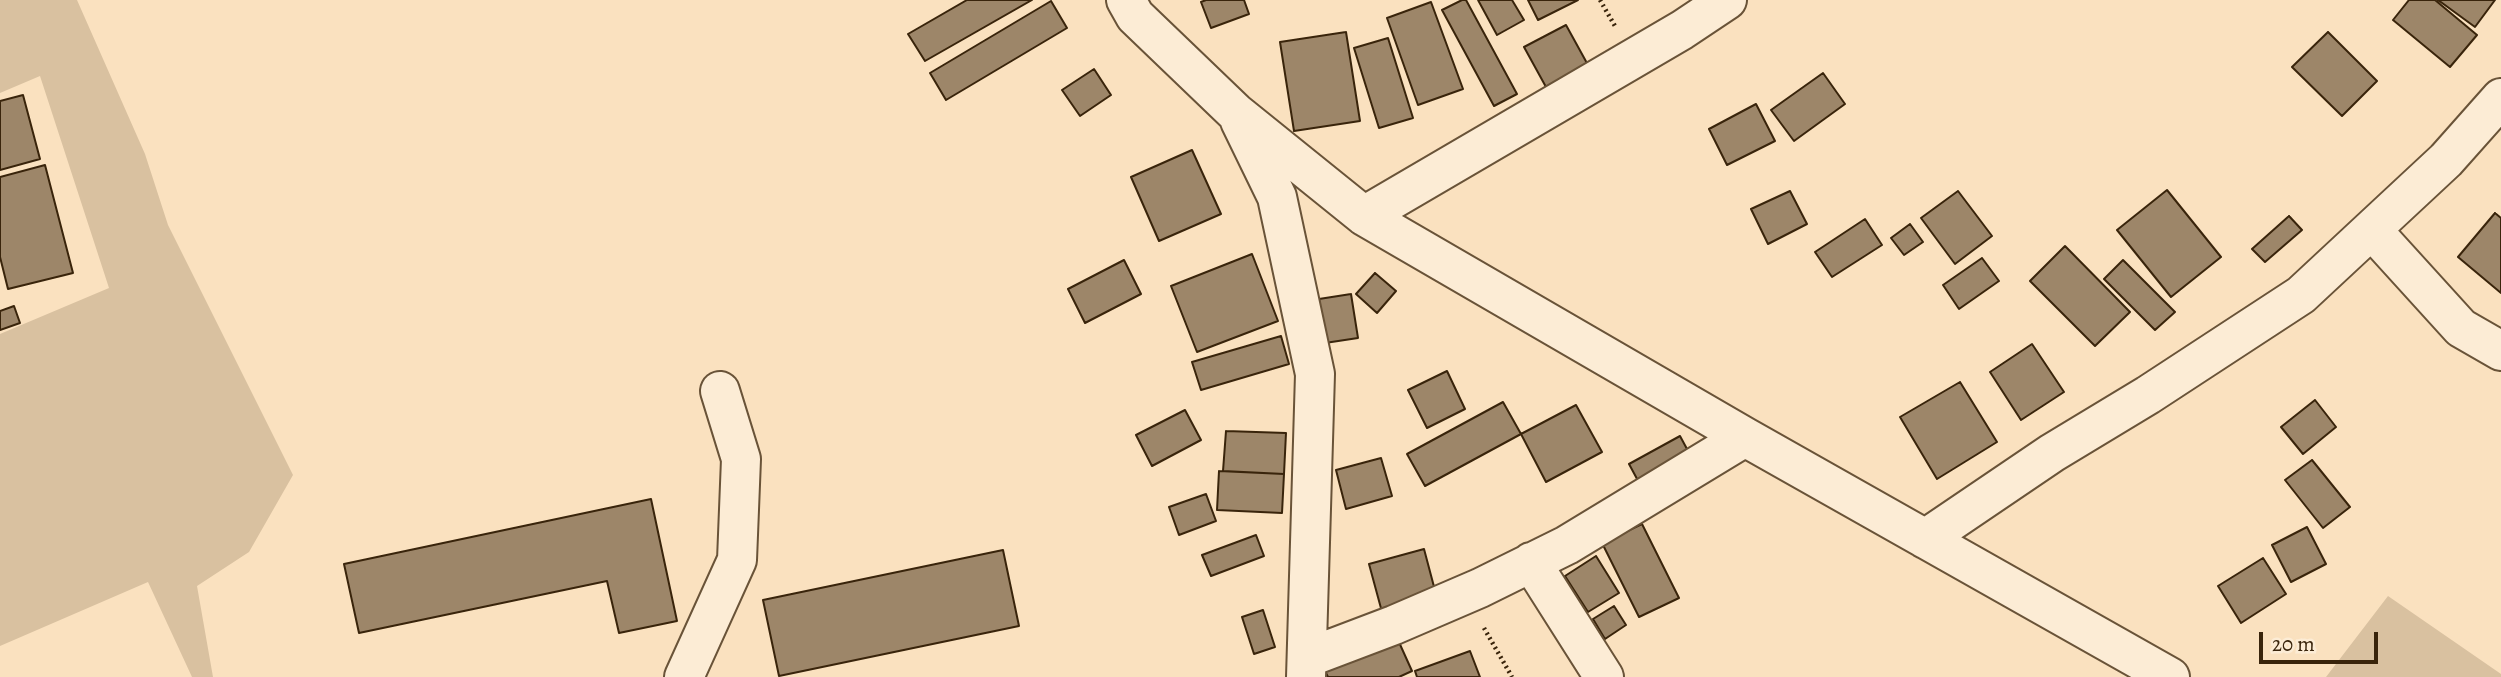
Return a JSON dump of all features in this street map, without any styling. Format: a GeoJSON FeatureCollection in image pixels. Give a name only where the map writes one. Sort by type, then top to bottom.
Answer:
{"type":"FeatureCollection","features":[{"type":"Feature","properties":{"kind":"street"},"geometry":{"type":"LineString","coordinates":[[1126,0],[1135,16],[1235,112],[1364,216],[2170,677]]}},
{"type":"Feature","properties":{"kind":"street"},"geometry":{"type":"LineString","coordinates":[[1364,216],[1682,30],[1727,0]]}},
{"type":"Feature","properties":{"kind":"street"},"geometry":{"type":"LineString","coordinates":[[1925,539],[2052,453],[2148,395],[2301,295],[2445,160],[2501,97]]}},
{"type":"Feature","properties":{"kind":"street"},"geometry":{"type":"LineString","coordinates":[[1235,112],[1277,197],[1315,374],[1307,667],[1567,545],[1745,436]]}},
{"type":"Feature","properties":{"kind":"street"},"geometry":{"type":"LineString","coordinates":[[2372,230],[2461,328],[2501,351]]}},
{"type":"Feature","properties":{"kind":"street"},"geometry":{"type":"LineString","coordinates":[[684,677],[737,560],[741,459],[720,391]]}},
{"type":"Feature","properties":{"kind":"street"},"geometry":{"type":"LineString","coordinates":[[1531,562],[1604,677]]}},
{"type":"Feature","properties":{"kind":"path"},"geometry":{"type":"LineString","coordinates":[[1462,596],[1492,639],[1512,677]]}},
{"type":"Feature","properties":{"kind":"shaded area"},"geometry":{"type":"Polygon","coordinates":[[[0,0],[77,0],[145,154],[168,225],[293,475],[249,552],[197,586],[213,677],[192,677],[148,582],[0,646],[0,334],[109,288],[40,76],[0,93],[0,0]]]}},
{"type":"Feature","properties":{"kind":"shaded area"},"geometry":{"type":"Polygon","coordinates":[[[2388,596],[2501,674],[2501,677],[2326,677],[2388,596]]]}},
{"type":"Feature","properties":{"kind":"building"},"geometry":{"type":"Polygon","coordinates":[[[967,0],[1032,0],[925,61],[908,34],[967,0]]]}},
{"type":"Feature","properties":{"kind":"building"},"geometry":{"type":"Polygon","coordinates":[[[1244,0],[1249,14],[1211,28],[1201,2],[1244,0]]]}},
{"type":"Feature","properties":{"kind":"building"},"geometry":{"type":"Polygon","coordinates":[[[1466,0],[1517,94],[1494,106],[1442,10],[1466,0]]]}},
{"type":"Feature","properties":{"kind":"building"},"geometry":{"type":"Polygon","coordinates":[[[1478,0],[1512,0],[1524,20],[1497,35],[1478,0]]]}},
{"type":"Feature","properties":{"kind":"building"},"geometry":{"type":"Polygon","coordinates":[[[1528,0],[1578,0],[1538,20],[1528,0]]]}},
{"type":"Feature","properties":{"kind":"building"},"geometry":{"type":"Polygon","coordinates":[[[2409,0],[2435,0],[2477,35],[2450,67],[2393,20],[2409,0]]]}},
{"type":"Feature","properties":{"kind":"building"},"geometry":{"type":"Polygon","coordinates":[[[2438,0],[2495,0],[2475,27],[2438,0]]]}},
{"type":"Feature","properties":{"kind":"building"},"geometry":{"type":"Polygon","coordinates":[[[1051,1],[1067,28],[946,100],[930,73],[1051,1]]]}},
{"type":"Feature","properties":{"kind":"building"},"geometry":{"type":"Polygon","coordinates":[[[1431,2],[1463,89],[1418,105],[1387,18],[1431,2]]]}},
{"type":"Feature","properties":{"kind":"building"},"geometry":{"type":"Polygon","coordinates":[[[1566,25],[1588,65],[1546,87],[1524,47],[1566,25]]]}},
{"type":"Feature","properties":{"kind":"building"},"geometry":{"type":"Polygon","coordinates":[[[1346,32],[1360,121],[1294,131],[1280,42],[1346,32]]]}},
{"type":"Feature","properties":{"kind":"building"},"geometry":{"type":"Polygon","coordinates":[[[2328,32],[2377,81],[2342,116],[2292,67],[2328,32]]]}},
{"type":"Feature","properties":{"kind":"building"},"geometry":{"type":"Polygon","coordinates":[[[1388,38],[1413,118],[1379,128],[1354,48],[1388,38]]]}},
{"type":"Feature","properties":{"kind":"building"},"geometry":{"type":"Polygon","coordinates":[[[1094,69],[1111,95],[1080,116],[1062,90],[1094,69]]]}},
{"type":"Feature","properties":{"kind":"building"},"geometry":{"type":"Polygon","coordinates":[[[1823,73],[1845,104],[1794,141],[1771,110],[1823,73]]]}},
{"type":"Feature","properties":{"kind":"building"},"geometry":{"type":"Polygon","coordinates":[[[23,95],[40,159],[0,170],[0,101],[23,95]]]}},
{"type":"Feature","properties":{"kind":"building"},"geometry":{"type":"Polygon","coordinates":[[[1756,104],[1775,141],[1727,165],[1709,129],[1756,104]]]}},
{"type":"Feature","properties":{"kind":"building"},"geometry":{"type":"Polygon","coordinates":[[[1192,150],[1221,214],[1159,241],[1131,177],[1192,150]]]}},
{"type":"Feature","properties":{"kind":"building"},"geometry":{"type":"Polygon","coordinates":[[[45,165],[73,273],[8,289],[0,257],[0,177],[45,165]]]}},
{"type":"Feature","properties":{"kind":"building"},"geometry":{"type":"Polygon","coordinates":[[[2167,190],[2221,257],[2171,297],[2117,230],[2167,190]]]}},
{"type":"Feature","properties":{"kind":"building"},"geometry":{"type":"Polygon","coordinates":[[[1790,191],[1807,224],[1768,244],[1751,209],[1790,191]]]}},
{"type":"Feature","properties":{"kind":"building"},"geometry":{"type":"Polygon","coordinates":[[[1958,191],[1992,236],[1955,264],[1921,218],[1958,191]]]}},
{"type":"Feature","properties":{"kind":"building"},"geometry":{"type":"Polygon","coordinates":[[[2495,213],[2501,218],[2501,293],[2458,257],[2495,213]]]}},
{"type":"Feature","properties":{"kind":"building"},"geometry":{"type":"Polygon","coordinates":[[[2289,216],[2302,230],[2265,262],[2252,249],[2289,216]]]}},
{"type":"Feature","properties":{"kind":"building"},"geometry":{"type":"Polygon","coordinates":[[[1865,219],[1882,245],[1832,277],[1815,252],[1865,219]]]}},
{"type":"Feature","properties":{"kind":"building"},"geometry":{"type":"Polygon","coordinates":[[[1910,224],[1923,242],[1904,255],[1891,238],[1910,224]]]}},
{"type":"Feature","properties":{"kind":"building"},"geometry":{"type":"Polygon","coordinates":[[[2065,246],[2130,312],[2095,346],[2030,281],[2065,246]]]}},
{"type":"Feature","properties":{"kind":"building"},"geometry":{"type":"Polygon","coordinates":[[[1252,254],[1278,321],[1197,352],[1171,286],[1252,254]]]}},
{"type":"Feature","properties":{"kind":"building"},"geometry":{"type":"Polygon","coordinates":[[[1982,258],[1999,281],[1959,309],[1943,285],[1982,258]]]}},
{"type":"Feature","properties":{"kind":"building"},"geometry":{"type":"Polygon","coordinates":[[[1124,260],[1141,294],[1085,323],[1068,289],[1124,260]]]}},
{"type":"Feature","properties":{"kind":"building"},"geometry":{"type":"Polygon","coordinates":[[[2123,260],[2175,312],[2155,330],[2104,279],[2123,260]]]}},
{"type":"Feature","properties":{"kind":"building"},"geometry":{"type":"Polygon","coordinates":[[[1375,273],[1396,291],[1377,313],[1356,294],[1375,273]]]}},
{"type":"Feature","properties":{"kind":"building"},"geometry":{"type":"Polygon","coordinates":[[[1351,294],[1358,338],[1325,343],[1319,299],[1351,294]]]}},
{"type":"Feature","properties":{"kind":"building"},"geometry":{"type":"Polygon","coordinates":[[[14,306],[20,323],[0,330],[0,311],[14,306]]]}},
{"type":"Feature","properties":{"kind":"building"},"geometry":{"type":"Polygon","coordinates":[[[1281,336],[1289,364],[1201,390],[1192,362],[1281,336]]]}},
{"type":"Feature","properties":{"kind":"building"},"geometry":{"type":"Polygon","coordinates":[[[2032,344],[2064,392],[2021,420],[1990,372],[2032,344]]]}},
{"type":"Feature","properties":{"kind":"building"},"geometry":{"type":"Polygon","coordinates":[[[1447,371],[1465,409],[1427,428],[1408,390],[1447,371]]]}},
{"type":"Feature","properties":{"kind":"building"},"geometry":{"type":"Polygon","coordinates":[[[1960,382],[1997,442],[1937,479],[1900,417],[1960,382]]]}},
{"type":"Feature","properties":{"kind":"building"},"geometry":{"type":"Polygon","coordinates":[[[2315,400],[2336,427],[2303,454],[2281,427],[2315,400]]]}},
{"type":"Feature","properties":{"kind":"building"},"geometry":{"type":"Polygon","coordinates":[[[1503,402],[1521,434],[1425,486],[1407,454],[1503,402]]]}},
{"type":"Feature","properties":{"kind":"building"},"geometry":{"type":"Polygon","coordinates":[[[1576,405],[1602,452],[1546,482],[1521,434],[1576,405]]]}},
{"type":"Feature","properties":{"kind":"building"},"geometry":{"type":"Polygon","coordinates":[[[1185,410],[1201,440],[1152,466],[1136,435],[1185,410]]]}},
{"type":"Feature","properties":{"kind":"building"},"geometry":{"type":"Polygon","coordinates":[[[1226,431],[1286,433],[1284,474],[1223,471],[1226,431]]]}},
{"type":"Feature","properties":{"kind":"building"},"geometry":{"type":"Polygon","coordinates":[[[1680,436],[1694,462],[1643,490],[1629,464],[1680,436]]]}},
{"type":"Feature","properties":{"kind":"building"},"geometry":{"type":"Polygon","coordinates":[[[1381,458],[1392,496],[1346,509],[1336,470],[1381,458]]]}},
{"type":"Feature","properties":{"kind":"building"},"geometry":{"type":"Polygon","coordinates":[[[2312,460],[2350,507],[2323,528],[2285,480],[2312,460]]]}},
{"type":"Feature","properties":{"kind":"building"},"geometry":{"type":"Polygon","coordinates":[[[1219,471],[1284,474],[1282,513],[1217,510],[1219,471]]]}},
{"type":"Feature","properties":{"kind":"building"},"geometry":{"type":"Polygon","coordinates":[[[1206,494],[1216,521],[1179,535],[1169,507],[1206,494]]]}},
{"type":"Feature","properties":{"kind":"building"},"geometry":{"type":"Polygon","coordinates":[[[651,499],[677,621],[619,633],[607,581],[359,633],[344,564],[651,499]]]}},
{"type":"Feature","properties":{"kind":"building"},"geometry":{"type":"Polygon","coordinates":[[[1642,524],[1679,598],[1639,617],[1602,543],[1642,524]]]}},
{"type":"Feature","properties":{"kind":"building"},"geometry":{"type":"Polygon","coordinates":[[[2307,527],[2326,564],[2291,582],[2272,545],[2307,527]]]}},
{"type":"Feature","properties":{"kind":"building"},"geometry":{"type":"Polygon","coordinates":[[[1256,535],[1264,556],[1211,576],[1202,555],[1256,535]]]}},
{"type":"Feature","properties":{"kind":"building"},"geometry":{"type":"Polygon","coordinates":[[[1424,549],[1437,598],[1382,612],[1369,564],[1424,549]]]}},
{"type":"Feature","properties":{"kind":"building"},"geometry":{"type":"Polygon","coordinates":[[[1003,550],[1019,626],[779,676],[763,600],[1003,550]]]}},
{"type":"Feature","properties":{"kind":"building"},"geometry":{"type":"Polygon","coordinates":[[[1596,556],[1619,593],[1588,612],[1565,576],[1596,556]]]}},
{"type":"Feature","properties":{"kind":"building"},"geometry":{"type":"Polygon","coordinates":[[[2263,558],[2286,594],[2241,623],[2218,586],[2263,558]]]}},
{"type":"Feature","properties":{"kind":"building"},"geometry":{"type":"Polygon","coordinates":[[[1614,606],[1626,625],[1605,639],[1593,619],[1614,606]]]}},
{"type":"Feature","properties":{"kind":"building"},"geometry":{"type":"Polygon","coordinates":[[[1263,610],[1275,647],[1254,654],[1242,617],[1263,610]]]}},
{"type":"Feature","properties":{"kind":"building"},"geometry":{"type":"Polygon","coordinates":[[[1398,640],[1412,671],[1399,677],[1328,677],[1325,671],[1398,640]]]}},
{"type":"Feature","properties":{"kind":"building"},"geometry":{"type":"Polygon","coordinates":[[[1470,651],[1480,677],[1417,677],[1415,671],[1470,651]]]}}]}
